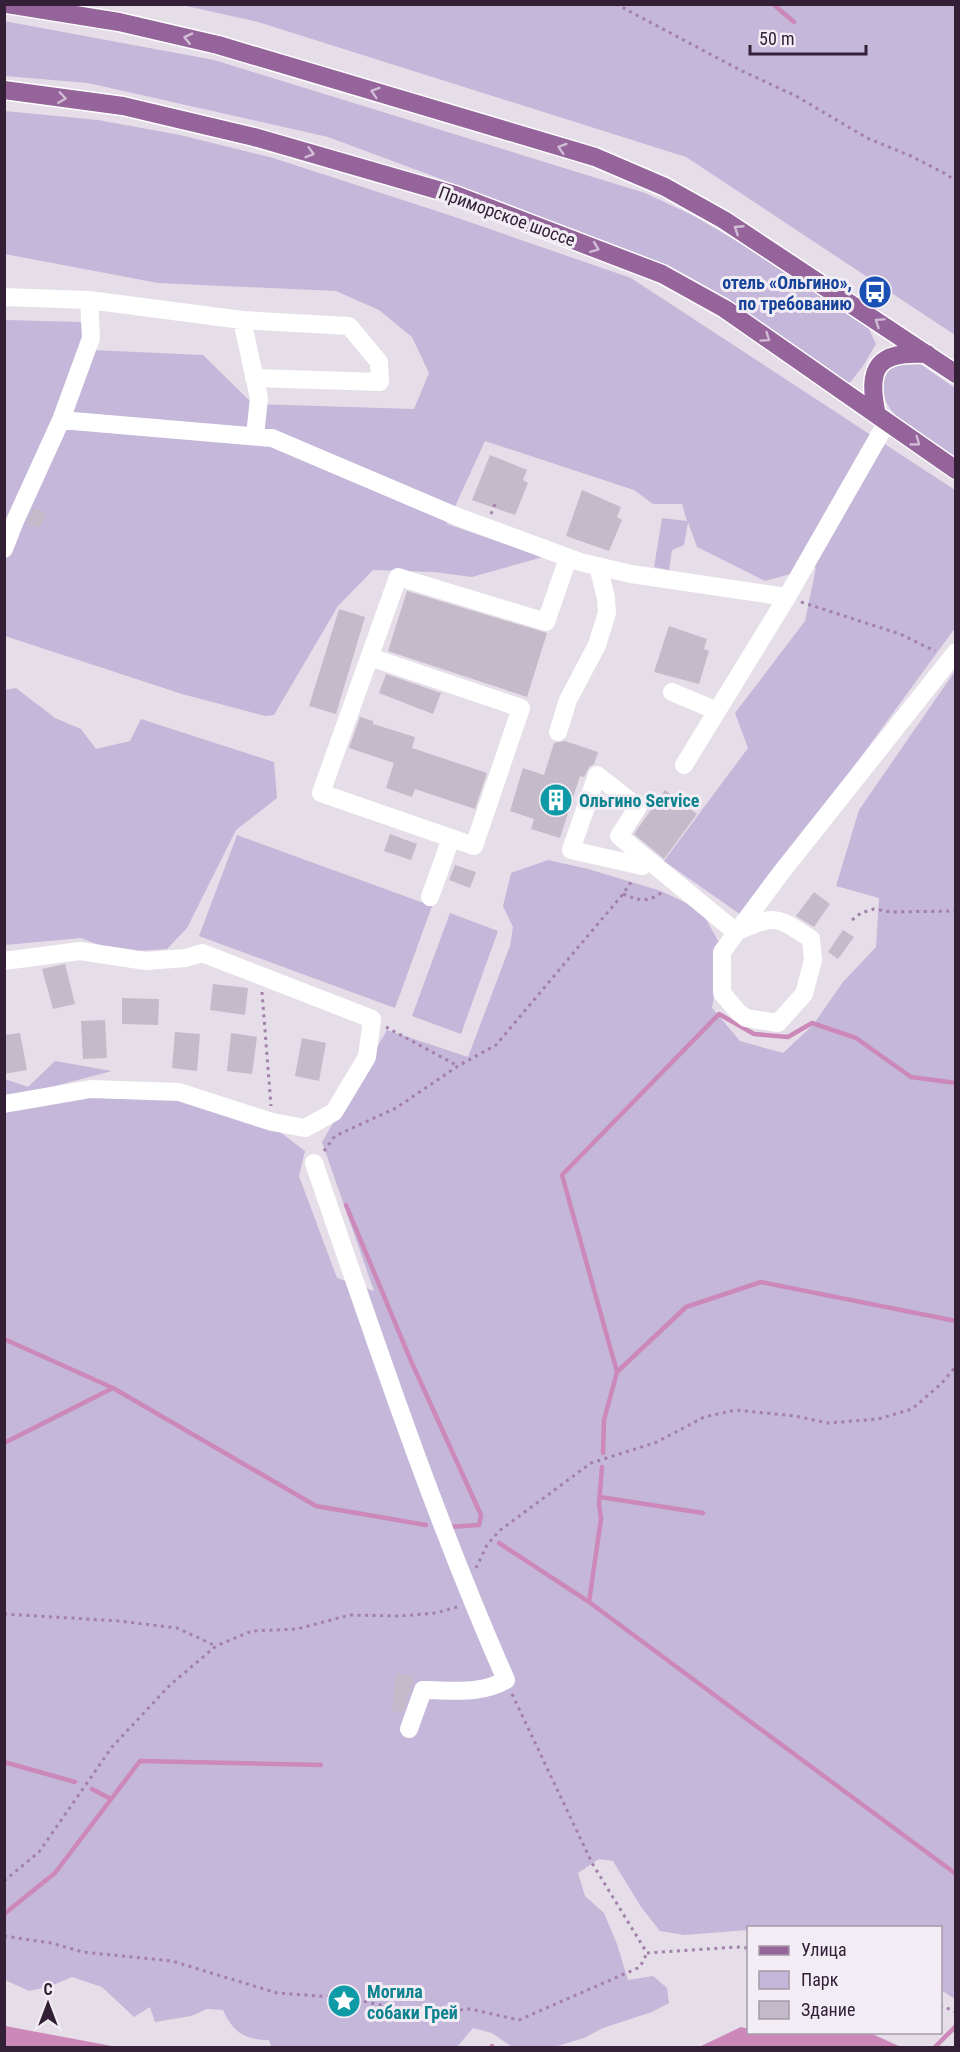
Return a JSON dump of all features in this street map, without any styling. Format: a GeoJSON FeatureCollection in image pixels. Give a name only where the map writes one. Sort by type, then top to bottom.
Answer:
{"type":"FeatureCollection","features":[{"type":"Feature","properties":{"kind":"main road"},"geometry":{"type":"LineString","coordinates":[[8,4],[118,22],[218,45],[595,158],[665,187],[724,220],[956,374]]}},
{"type":"Feature","properties":{"kind":"main road","name":"Приморское шоссе"},"geometry":{"type":"LineString","coordinates":[[4,90],[123,106],[254,137],[455,195],[662,274],[724,309],[956,470]]}},
{"type":"Feature","properties":{"kind":"main road"},"geometry":{"type":"LineString","coordinates":[[882,418],[873,388],[879,366],[887,357],[896,354],[927,354]]}},
{"type":"Feature","properties":{"kind":"lane"},"geometry":{"type":"LineString","coordinates":[[4,297],[89,300],[242,320],[349,326],[379,362],[380,382],[254,378]]}},
{"type":"Feature","properties":{"kind":"lane"},"geometry":{"type":"LineString","coordinates":[[4,549],[10,520],[61,420],[92,338],[89,300]]}},
{"type":"Feature","properties":{"kind":"lane"},"geometry":{"type":"LineString","coordinates":[[242,320],[259,398],[255,436]]}},
{"type":"Feature","properties":{"kind":"lane"},"geometry":{"type":"LineString","coordinates":[[684,765],[787,597],[882,418]]}},
{"type":"Feature","properties":{"kind":"lane"},"geometry":{"type":"LineString","coordinates":[[61,420],[272,438],[458,517],[568,558],[631,574],[787,597]]}},
{"type":"Feature","properties":{"kind":"lane"},"geometry":{"type":"LineString","coordinates":[[370,657],[521,708],[474,846],[321,793],[398,577],[546,622],[568,558]]}},
{"type":"Feature","properties":{"kind":"lane"},"geometry":{"type":"LineString","coordinates":[[558,732],[568,700],[597,645],[607,613],[606,598],[598,566]]}},
{"type":"Feature","properties":{"kind":"lane"},"geometry":{"type":"LineString","coordinates":[[736,932],[766,919],[785,922],[811,939],[813,960],[804,994],[778,1023],[746,1018],[738,1012],[723,993],[722,952],[736,932],[956,652]]}},
{"type":"Feature","properties":{"kind":"lane"},"geometry":{"type":"LineString","coordinates":[[672,692],[717,711]]}},
{"type":"Feature","properties":{"kind":"lane"},"geometry":{"type":"LineString","coordinates":[[641,867],[619,836],[638,807],[597,775],[571,850],[641,867],[675,882],[736,932]]}},
{"type":"Feature","properties":{"kind":"lane"},"geometry":{"type":"LineString","coordinates":[[430,897],[451,838]]}},
{"type":"Feature","properties":{"kind":"lane"},"geometry":{"type":"LineString","coordinates":[[4,961],[80,951],[146,961],[186,958],[202,953],[372,1019],[367,1057],[334,1112],[305,1128],[272,1122],[178,1092],[91,1089],[4,1104]]}},
{"type":"Feature","properties":{"kind":"lane"},"geometry":{"type":"LineString","coordinates":[[314,1164],[469,1596],[506,1680],[495,1687],[479,1690],[423,1690],[409,1729]]}},
{"type":"Feature","properties":{"kind":"path"},"geometry":{"type":"LineString","coordinates":[[616,4],[740,70],[796,96],[867,138],[911,156],[956,182]]}},
{"type":"Feature","properties":{"kind":"path"},"geometry":{"type":"LineString","coordinates":[[492,511],[495,504]]}},
{"type":"Feature","properties":{"kind":"path"},"geometry":{"type":"LineString","coordinates":[[787,597],[900,634],[937,652]]}},
{"type":"Feature","properties":{"kind":"path"},"geometry":{"type":"LineString","coordinates":[[314,1164],[335,1136],[396,1108],[458,1066],[496,1045],[623,894],[641,867]]}},
{"type":"Feature","properties":{"kind":"path"},"geometry":{"type":"LineString","coordinates":[[623,894],[638,900],[654,898],[675,882]]}},
{"type":"Feature","properties":{"kind":"path"},"geometry":{"type":"LineString","coordinates":[[852,920],[861,913],[874,909],[891,912],[956,911]]}},
{"type":"Feature","properties":{"kind":"path"},"geometry":{"type":"LineString","coordinates":[[260,975],[272,1122]]}},
{"type":"Feature","properties":{"kind":"path"},"geometry":{"type":"LineString","coordinates":[[372,1019],[458,1066]]}},
{"type":"Feature","properties":{"kind":"path"},"geometry":{"type":"LineString","coordinates":[[4,1881],[39,1852],[112,1747],[170,1685],[216,1646],[252,1631],[297,1629],[350,1615],[401,1616],[436,1613],[469,1596],[486,1545],[499,1531],[591,1463],[657,1442],[704,1417],[735,1410],[795,1416],[828,1423],[878,1419],[912,1409],[941,1384],[956,1366]]}},
{"type":"Feature","properties":{"kind":"path"},"geometry":{"type":"LineString","coordinates":[[4,1614],[119,1621],[177,1628],[216,1646]]}},
{"type":"Feature","properties":{"kind":"path"},"geometry":{"type":"LineString","coordinates":[[506,1680],[592,1863],[647,1953]]}},
{"type":"Feature","properties":{"kind":"path"},"geometry":{"type":"LineString","coordinates":[[4,1936],[51,1943],[82,1952],[172,1961],[277,1993],[349,1998],[421,2014],[470,2009],[519,2020],[640,1967],[647,1953]]}},
{"type":"Feature","properties":{"kind":"path"},"geometry":{"type":"LineString","coordinates":[[647,1953],[747,1948]]}},
{"type":"Feature","properties":{"kind":"path"},"geometry":{"type":"LineString","coordinates":[[942,2006],[956,2012]]}},
{"type":"Feature","properties":{"kind":"green space"},"geometry":{"type":"Polygon","coordinates":[[[182,5],[955,5],[955,335],[686,157],[258,22],[182,5]]]}},
{"type":"Feature","properties":{"kind":"green space"},"geometry":{"type":"Polygon","coordinates":[[[4,21],[214,60],[645,193],[694,216],[745,246],[868,327],[876,344],[848,385],[669,269],[500,201],[328,137],[88,83],[5,76],[4,21]]]}},
{"type":"Feature","properties":{"kind":"green space"},"geometry":{"type":"Polygon","coordinates":[[[5,111],[98,120],[180,135],[273,158],[449,215],[631,278],[955,490],[955,628],[744,917],[664,861],[748,748],[735,713],[805,621],[816,567],[765,581],[697,547],[688,522],[684,545],[672,550],[669,570],[654,567],[662,518],[687,521],[682,504],[653,504],[634,490],[485,441],[447,524],[543,557],[472,577],[434,572],[373,570],[338,606],[274,715],[265,716],[182,694],[5,636],[5,320],[81,322],[92,350],[203,355],[253,404],[414,409],[429,373],[412,337],[379,310],[336,291],[158,283],[5,254],[5,111]]]}},
{"type":"Feature","properties":{"kind":"green space"},"geometry":{"type":"Polygon","coordinates":[[[909,362],[920,364],[955,388],[955,456],[906,425],[887,404],[883,392],[886,375],[894,367],[909,362]]]}},
{"type":"Feature","properties":{"kind":"green space"},"geometry":{"type":"Polygon","coordinates":[[[955,671],[955,1999],[942,1991],[942,1926],[747,1926],[747,1930],[684,1935],[660,1931],[641,1907],[613,1861],[599,1859],[578,1873],[585,1896],[604,1913],[628,1980],[653,1976],[667,1988],[669,2003],[652,2012],[554,2047],[512,2047],[492,2033],[473,2028],[457,2047],[271,2047],[269,2040],[260,2040],[240,2033],[231,2024],[223,2010],[207,2009],[191,2016],[155,2022],[150,2007],[134,2017],[102,1987],[72,1977],[51,1986],[29,1991],[5,1980],[5,1107],[77,1095],[173,1099],[276,1129],[305,1151],[299,1176],[337,1278],[374,1291],[322,1142],[387,1030],[468,1057],[510,946],[513,927],[503,906],[511,873],[548,860],[588,869],[661,891],[701,910],[722,948],[712,1008],[740,1041],[783,1053],[813,1025],[843,982],[876,947],[879,898],[836,886],[859,810],[955,671]]]}},
{"type":"Feature","properties":{"kind":"green space"},"geometry":{"type":"Polygon","coordinates":[[[16,688],[55,718],[81,729],[96,749],[130,741],[141,719],[274,762],[277,798],[236,830],[187,928],[167,949],[118,952],[81,938],[5,945],[5,690],[16,688]]]}},
{"type":"Feature","properties":{"kind":"green space"},"geometry":{"type":"Polygon","coordinates":[[[237,835],[432,906],[395,1008],[199,936],[237,835]]]}},
{"type":"Feature","properties":{"kind":"green space"},"geometry":{"type":"Polygon","coordinates":[[[450,913],[498,931],[461,1034],[412,1016],[450,913]]]}},
{"type":"Feature","properties":{"kind":"green space"},"geometry":{"type":"Polygon","coordinates":[[[55,1061],[112,1071],[5,1099],[5,1079],[28,1087],[55,1061]]]}},
{"type":"Feature","properties":{"kind":"shaded area"},"geometry":{"type":"Polygon","coordinates":[[[5,2026],[117,2047],[5,2047],[5,2026]]]}},
{"type":"Feature","properties":{"kind":"shaded area"},"geometry":{"type":"Polygon","coordinates":[[[741,2027],[747,2029],[747,2034],[872,2034],[901,2047],[699,2047],[741,2027]]]}},
{"type":"Feature","properties":{"kind":"building"},"geometry":{"type":"Polygon","coordinates":[[[490,455],[527,470],[523,480],[528,483],[515,515],[472,500],[490,455]]]}},
{"type":"Feature","properties":{"kind":"building"},"geometry":{"type":"Polygon","coordinates":[[[582,490],[621,507],[617,517],[622,520],[609,551],[566,536],[582,490]]]}},
{"type":"Feature","properties":{"kind":"building"},"geometry":{"type":"Polygon","coordinates":[[[33,508],[46,513],[40,528],[27,523],[33,508]]]}},
{"type":"Feature","properties":{"kind":"building"},"geometry":{"type":"Polygon","coordinates":[[[407,591],[547,633],[527,697],[388,651],[407,591]]]}},
{"type":"Feature","properties":{"kind":"building"},"geometry":{"type":"Polygon","coordinates":[[[339,609],[365,617],[336,714],[309,706],[339,609]]]}},
{"type":"Feature","properties":{"kind":"building"},"geometry":{"type":"Polygon","coordinates":[[[669,626],[707,639],[704,649],[709,651],[699,684],[654,672],[669,626]]]}},
{"type":"Feature","properties":{"kind":"building"},"geometry":{"type":"Polygon","coordinates":[[[386,674],[441,693],[433,714],[379,693],[386,674]]]}},
{"type":"Feature","properties":{"kind":"building"},"geometry":{"type":"Polygon","coordinates":[[[360,717],[373,721],[373,724],[415,737],[412,748],[487,773],[475,809],[415,789],[412,797],[386,788],[394,763],[349,748],[360,717]]]}},
{"type":"Feature","properties":{"kind":"building"},"geometry":{"type":"Polygon","coordinates":[[[565,741],[598,752],[594,764],[589,767],[584,777],[580,776],[560,838],[531,829],[534,819],[510,811],[523,768],[544,775],[554,743],[565,741]]]}},
{"type":"Feature","properties":{"kind":"building"},"geometry":{"type":"Polygon","coordinates":[[[665,790],[697,814],[664,859],[634,834],[665,790]]]}},
{"type":"Feature","properties":{"kind":"building"},"geometry":{"type":"Polygon","coordinates":[[[390,834],[417,844],[411,860],[384,851],[390,834]]]}},
{"type":"Feature","properties":{"kind":"building"},"geometry":{"type":"Polygon","coordinates":[[[455,865],[476,872],[470,888],[449,880],[455,865]]]}},
{"type":"Feature","properties":{"kind":"building"},"geometry":{"type":"Polygon","coordinates":[[[814,892],[830,904],[814,927],[796,916],[814,892]]]}},
{"type":"Feature","properties":{"kind":"building"},"geometry":{"type":"Polygon","coordinates":[[[843,930],[854,937],[838,959],[828,952],[843,930]]]}},
{"type":"Feature","properties":{"kind":"building"},"geometry":{"type":"Polygon","coordinates":[[[65,964],[75,1004],[53,1009],[42,969],[65,964]]]}},
{"type":"Feature","properties":{"kind":"building"},"geometry":{"type":"Polygon","coordinates":[[[213,984],[248,988],[245,1015],[210,1010],[213,984]]]}},
{"type":"Feature","properties":{"kind":"building"},"geometry":{"type":"Polygon","coordinates":[[[122,998],[159,999],[158,1025],[122,1024],[122,998]]]}},
{"type":"Feature","properties":{"kind":"building"},"geometry":{"type":"Polygon","coordinates":[[[105,1020],[107,1058],[83,1059],[81,1021],[105,1020]]]}},
{"type":"Feature","properties":{"kind":"building"},"geometry":{"type":"Polygon","coordinates":[[[175,1032],[200,1034],[197,1071],[172,1068],[175,1032]]]}},
{"type":"Feature","properties":{"kind":"building"},"geometry":{"type":"Polygon","coordinates":[[[20,1033],[27,1070],[4,1074],[4,1035],[20,1033]]]}},
{"type":"Feature","properties":{"kind":"building"},"geometry":{"type":"Polygon","coordinates":[[[231,1033],[257,1037],[252,1074],[227,1071],[231,1033]]]}},
{"type":"Feature","properties":{"kind":"building"},"geometry":{"type":"Polygon","coordinates":[[[302,1038],[326,1043],[319,1081],[295,1076],[302,1038]]]}},
{"type":"Feature","properties":{"kind":"building"},"geometry":{"type":"Polygon","coordinates":[[[396,1673],[414,1676],[403,1713],[392,1711],[396,1673]]]}},
{"type":"Feature","properties":{"kind":"waterway"},"geometry":{"type":"LineString","coordinates":[[773,4],[794,22]]}},
{"type":"Feature","properties":{"kind":"waterway"},"geometry":{"type":"LineString","coordinates":[[603,1453],[604,1420],[617,1372],[562,1175],[719,1014],[754,1034],[788,1037],[812,1023],[856,1038],[911,1077],[956,1083]]}},
{"type":"Feature","properties":{"kind":"waterway"},"geometry":{"type":"LineString","coordinates":[[346,1205],[411,1361],[481,1515],[479,1525],[449,1527]]}},
{"type":"Feature","properties":{"kind":"waterway"},"geometry":{"type":"LineString","coordinates":[[617,1372],[686,1307],[761,1282],[956,1321]]}},
{"type":"Feature","properties":{"kind":"waterway"},"geometry":{"type":"LineString","coordinates":[[4,1339],[113,1388],[316,1506],[426,1525]]}},
{"type":"Feature","properties":{"kind":"waterway"},"geometry":{"type":"LineString","coordinates":[[4,1443],[113,1388]]}},
{"type":"Feature","properties":{"kind":"waterway"},"geometry":{"type":"LineString","coordinates":[[602,1467],[599,1504],[601,1519],[589,1602],[956,1874]]}},
{"type":"Feature","properties":{"kind":"waterway"},"geometry":{"type":"LineString","coordinates":[[600,1497],[703,1513]]}},
{"type":"Feature","properties":{"kind":"waterway"},"geometry":{"type":"LineString","coordinates":[[499,1543],[589,1602]]}},
{"type":"Feature","properties":{"kind":"waterway"},"geometry":{"type":"LineString","coordinates":[[4,1914],[55,1873],[140,1761],[321,1765]]}},
{"type":"Feature","properties":{"kind":"waterway"},"geometry":{"type":"LineString","coordinates":[[4,1762],[75,1782]]}},
{"type":"Feature","properties":{"kind":"waterway"},"geometry":{"type":"LineString","coordinates":[[92,1789],[111,1799]]}},
{"type":"Feature","properties":{"kind":"waterway"},"geometry":{"type":"LineString","coordinates":[[935,2047],[956,2026]]}},
{"type":"Feature","properties":{"kind":"place","name":"отель «Ольгино», по требованию"},"geometry":{"type":"Point","coordinates":[875,292]}},
{"type":"Feature","properties":{"kind":"place","name":"Ольгино Service"},"geometry":{"type":"Point","coordinates":[556,800]}},
{"type":"Feature","properties":{"kind":"place","name":"Могила собаки Грей"},"geometry":{"type":"Point","coordinates":[344,2001]}}]}
